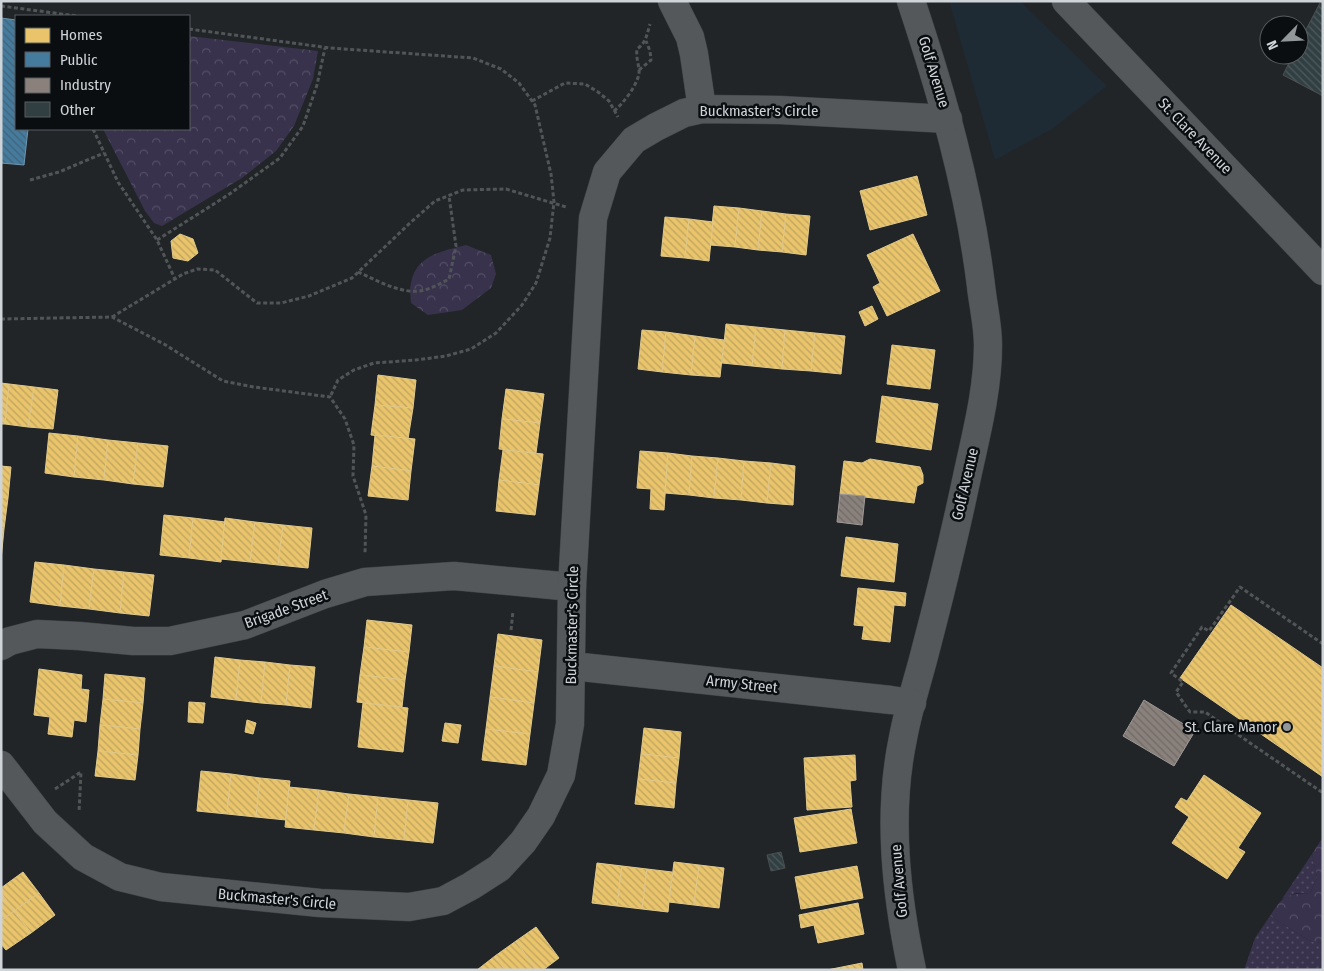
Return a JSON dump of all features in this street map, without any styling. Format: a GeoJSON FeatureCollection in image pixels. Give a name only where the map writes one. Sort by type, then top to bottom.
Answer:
{"type":"FeatureCollection","features":[{"type":"Feature","properties":{"kind":"street"},"geometry":{"type":"LineString","coordinates":[[672,1],[690,37],[702,109]]}},
{"type":"Feature","properties":{"kind":"street","name":"Golf Avenue"},"geometry":{"type":"LineString","coordinates":[[911,1],[948,119],[958,158],[978,262],[988,344],[982,407],[959,512],[903,738],[897,780],[894,819],[897,878],[912,970]]}},
{"type":"Feature","properties":{"kind":"street","name":"St. Clare Avenue"},"geometry":{"type":"LineString","coordinates":[[1066,1],[1323,271]]}},
{"type":"Feature","properties":{"kind":"street","name":"Buckmaster's Circle"},"geometry":{"type":"LineString","coordinates":[[1,765],[45,822],[83,857],[120,878],[161,887],[234,896],[320,903],[409,907],[443,901],[499,868],[523,842],[540,816],[561,775],[570,724],[572,587],[593,218],[607,172],[634,140],[684,113],[702,109],[790,110],[948,119]]}},
{"type":"Feature","properties":{"kind":"street","name":"Brigade Street"},"geometry":{"type":"LineString","coordinates":[[1,646],[10,641],[37,634],[133,641],[170,641],[245,625],[325,594],[365,582],[454,576],[572,587]]}},
{"type":"Feature","properties":{"kind":"street","name":"Army Street"},"geometry":{"type":"LineString","coordinates":[[572,666],[881,698],[912,703]]}},
{"type":"Feature","properties":{"kind":"path"},"geometry":{"type":"LineString","coordinates":[[1,6],[65,15]]}},
{"type":"Feature","properties":{"kind":"path"},"geometry":{"type":"LineString","coordinates":[[190,30],[325,48],[473,58],[501,69],[513,78],[519,83],[534,105],[550,174],[554,202],[550,238],[536,283],[522,305],[496,333],[471,349],[446,356],[374,363],[354,370],[338,380],[330,397]]}},
{"type":"Feature","properties":{"kind":"path"},"geometry":{"type":"LineString","coordinates":[[614,111],[629,94],[638,77],[637,49],[643,46],[645,41],[650,51],[651,60],[639,70]]}},
{"type":"Feature","properties":{"kind":"path"},"geometry":{"type":"LineString","coordinates":[[157,240],[228,195],[280,158],[303,126],[318,85],[325,48]]}},
{"type":"Feature","properties":{"kind":"path"},"geometry":{"type":"LineString","coordinates":[[532,102],[565,83],[584,84],[609,101],[634,140]]}},
{"type":"Feature","properties":{"kind":"path"},"geometry":{"type":"LineString","coordinates":[[93,130],[118,182],[157,240],[175,278]]}},
{"type":"Feature","properties":{"kind":"path"},"geometry":{"type":"LineString","coordinates":[[30,180],[59,172],[104,153]]}},
{"type":"Feature","properties":{"kind":"path"},"geometry":{"type":"LineString","coordinates":[[112,317],[175,278],[197,269],[215,270],[257,303],[280,303],[309,296],[352,278],[436,201],[463,190],[506,189],[554,202],[593,218]]}},
{"type":"Feature","properties":{"kind":"path"},"geometry":{"type":"LineString","coordinates":[[358,272],[388,286],[407,290],[423,291],[449,279],[456,246],[449,196]]}},
{"type":"Feature","properties":{"kind":"path"},"geometry":{"type":"LineString","coordinates":[[1,319],[112,317],[164,344],[223,381],[254,388],[330,397],[346,419],[354,445],[353,476],[366,515],[365,582]]}},
{"type":"Feature","properties":{"kind":"path"},"geometry":{"type":"LineString","coordinates":[[1323,644],[1240,586],[1209,631],[1202,627],[1171,673],[1183,682],[1176,692],[1190,712],[1205,712],[1323,793]]}},
{"type":"Feature","properties":{"kind":"path"},"geometry":{"type":"LineString","coordinates":[[511,630],[513,602]]}},
{"type":"Feature","properties":{"kind":"path"},"geometry":{"type":"LineString","coordinates":[[50,792],[81,772],[78,816]]}},
{"type":"Feature","properties":{"kind":"shaded area"},"geometry":{"type":"Polygon","coordinates":[[[949,1],[1020,1],[1107,86],[1052,129],[995,160],[949,1]]]}},
{"type":"Feature","properties":{"kind":"green space"},"geometry":{"type":"Polygon","coordinates":[[[190,36],[318,51],[313,79],[294,126],[276,151],[242,178],[162,226],[154,223],[145,211],[104,130],[190,130],[190,36]]]}},
{"type":"Feature","properties":{"kind":"green space"},"geometry":{"type":"Polygon","coordinates":[[[466,245],[491,255],[496,274],[491,288],[462,310],[428,315],[411,303],[410,285],[418,266],[440,252],[466,245]]]}},
{"type":"Feature","properties":{"kind":"green space"},"geometry":{"type":"Polygon","coordinates":[[[1323,837],[1323,943],[1310,941],[1270,916],[1278,904],[1286,897],[1310,893],[1317,878],[1312,854],[1323,837]]]}},
{"type":"Feature","properties":{"kind":"green space"},"geometry":{"type":"Polygon","coordinates":[[[1312,854],[1317,878],[1310,893],[1296,893],[1282,899],[1312,854]]]}},
{"type":"Feature","properties":{"kind":"green space"},"geometry":{"type":"Polygon","coordinates":[[[1270,916],[1310,941],[1323,943],[1323,970],[1244,970],[1255,938],[1270,916]]]}},
{"type":"Feature","properties":{"kind":"building: Homes"},"geometry":{"type":"Polygon","coordinates":[[[917,176],[927,215],[870,230],[860,191],[917,176]]]}},
{"type":"Feature","properties":{"kind":"building: Homes"},"geometry":{"type":"Polygon","coordinates":[[[714,206],[739,208],[735,247],[710,245],[714,206]]]}},
{"type":"Feature","properties":{"kind":"building: Homes"},"geometry":{"type":"Polygon","coordinates":[[[739,208],[762,211],[758,250],[735,247],[739,208]]]}},
{"type":"Feature","properties":{"kind":"building: Homes"},"geometry":{"type":"Polygon","coordinates":[[[762,211],[786,214],[782,252],[758,250],[762,211]]]}},
{"type":"Feature","properties":{"kind":"building: Homes"},"geometry":{"type":"Polygon","coordinates":[[[786,214],[810,216],[806,255],[782,252],[786,214]]]}},
{"type":"Feature","properties":{"kind":"building: Homes"},"geometry":{"type":"Polygon","coordinates":[[[665,217],[689,219],[685,258],[661,256],[665,217]]]}},
{"type":"Feature","properties":{"kind":"building: Homes"},"geometry":{"type":"Polygon","coordinates":[[[689,219],[713,222],[709,261],[685,258],[689,219]]]}},
{"type":"Feature","properties":{"kind":"building: Homes"},"geometry":{"type":"Polygon","coordinates":[[[180,234],[193,239],[198,253],[188,261],[173,258],[171,241],[180,234]]]}},
{"type":"Feature","properties":{"kind":"building: Homes"},"geometry":{"type":"Polygon","coordinates":[[[913,234],[940,291],[887,316],[873,287],[880,283],[867,255],[913,234]]]}},
{"type":"Feature","properties":{"kind":"building: Homes"},"geometry":{"type":"Polygon","coordinates":[[[872,306],[878,319],[865,326],[859,312],[872,306]]]}},
{"type":"Feature","properties":{"kind":"building: Homes"},"geometry":{"type":"Polygon","coordinates":[[[726,324],[756,327],[752,366],[722,363],[726,324]]]}},
{"type":"Feature","properties":{"kind":"building: Homes"},"geometry":{"type":"Polygon","coordinates":[[[756,327],[785,330],[782,369],[752,366],[756,327]]]}},
{"type":"Feature","properties":{"kind":"building: Homes"},"geometry":{"type":"Polygon","coordinates":[[[642,330],[666,332],[662,372],[638,369],[642,330]]]}},
{"type":"Feature","properties":{"kind":"building: Homes"},"geometry":{"type":"Polygon","coordinates":[[[785,330],[815,333],[811,371],[782,369],[785,330]]]}},
{"type":"Feature","properties":{"kind":"building: Homes"},"geometry":{"type":"Polygon","coordinates":[[[666,332],[695,336],[691,375],[662,372],[666,332]]]}},
{"type":"Feature","properties":{"kind":"building: Homes"},"geometry":{"type":"Polygon","coordinates":[[[815,333],[845,336],[841,374],[811,371],[815,333]]]}},
{"type":"Feature","properties":{"kind":"building: Homes"},"geometry":{"type":"Polygon","coordinates":[[[695,336],[724,340],[720,377],[691,375],[695,336]]]}},
{"type":"Feature","properties":{"kind":"building: Homes"},"geometry":{"type":"Polygon","coordinates":[[[892,345],[935,350],[930,389],[887,384],[892,345]]]}},
{"type":"Feature","properties":{"kind":"building: Homes"},"geometry":{"type":"Polygon","coordinates":[[[378,375],[416,380],[413,408],[375,405],[378,375]]]}},
{"type":"Feature","properties":{"kind":"building: Homes"},"geometry":{"type":"Polygon","coordinates":[[[1,383],[9,384],[5,424],[1,424],[1,383]]]}},
{"type":"Feature","properties":{"kind":"building: Homes"},"geometry":{"type":"Polygon","coordinates":[[[9,384],[34,387],[28,427],[5,424],[9,384]]]}},
{"type":"Feature","properties":{"kind":"building: Homes"},"geometry":{"type":"Polygon","coordinates":[[[34,387],[58,390],[53,429],[28,427],[34,387]]]}},
{"type":"Feature","properties":{"kind":"building: Homes"},"geometry":{"type":"Polygon","coordinates":[[[506,389],[544,394],[540,423],[502,419],[506,389]]]}},
{"type":"Feature","properties":{"kind":"building: Homes"},"geometry":{"type":"Polygon","coordinates":[[[882,396],[938,404],[931,450],[876,442],[882,396]]]}},
{"type":"Feature","properties":{"kind":"building: Homes"},"geometry":{"type":"Polygon","coordinates":[[[375,405],[413,408],[408,439],[371,435],[375,405]]]}},
{"type":"Feature","properties":{"kind":"building: Homes"},"geometry":{"type":"Polygon","coordinates":[[[502,419],[540,423],[536,453],[499,449],[502,419]]]}},
{"type":"Feature","properties":{"kind":"building: Homes"},"geometry":{"type":"Polygon","coordinates":[[[49,433],[78,436],[74,477],[45,473],[49,433]]]}},
{"type":"Feature","properties":{"kind":"building: Homes"},"geometry":{"type":"Polygon","coordinates":[[[375,435],[415,439],[411,471],[372,466],[375,435]]]}},
{"type":"Feature","properties":{"kind":"building: Homes"},"geometry":{"type":"Polygon","coordinates":[[[78,436],[108,440],[104,480],[74,477],[78,436]]]}},
{"type":"Feature","properties":{"kind":"building: Homes"},"geometry":{"type":"Polygon","coordinates":[[[108,440],[138,443],[133,484],[104,480],[108,440]]]}},
{"type":"Feature","properties":{"kind":"building: Homes"},"geometry":{"type":"Polygon","coordinates":[[[138,443],[168,446],[163,487],[133,484],[138,443]]]}},
{"type":"Feature","properties":{"kind":"building: Homes"},"geometry":{"type":"Polygon","coordinates":[[[503,450],[543,454],[539,485],[499,480],[503,450]]]}},
{"type":"Feature","properties":{"kind":"building: Homes"},"geometry":{"type":"Polygon","coordinates":[[[640,451],[668,453],[664,510],[650,509],[651,489],[637,488],[640,451]]]}},
{"type":"Feature","properties":{"kind":"building: Homes"},"geometry":{"type":"Polygon","coordinates":[[[668,453],[692,456],[689,495],[665,493],[668,453]]]}},
{"type":"Feature","properties":{"kind":"building: Homes"},"geometry":{"type":"Polygon","coordinates":[[[692,456],[718,458],[714,498],[689,495],[692,456]]]}},
{"type":"Feature","properties":{"kind":"building: Homes"},"geometry":{"type":"Polygon","coordinates":[[[718,458],[744,461],[741,500],[714,498],[718,458]]]}},
{"type":"Feature","properties":{"kind":"building: Homes"},"geometry":{"type":"Polygon","coordinates":[[[870,459],[920,467],[923,483],[917,486],[914,503],[840,494],[844,461],[862,463],[870,459]]]}},
{"type":"Feature","properties":{"kind":"building: Homes"},"geometry":{"type":"Polygon","coordinates":[[[744,461],[771,463],[767,503],[741,500],[744,461]]]}},
{"type":"Feature","properties":{"kind":"building: Homes"},"geometry":{"type":"Polygon","coordinates":[[[771,463],[795,466],[793,505],[767,503],[771,463]]]}},
{"type":"Feature","properties":{"kind":"building: Homes"},"geometry":{"type":"Polygon","coordinates":[[[1,466],[11,467],[8,498],[1,497],[1,466]]]}},
{"type":"Feature","properties":{"kind":"building: Homes"},"geometry":{"type":"Polygon","coordinates":[[[372,466],[411,471],[408,500],[368,496],[372,466]]]}},
{"type":"Feature","properties":{"kind":"building: Homes"},"geometry":{"type":"Polygon","coordinates":[[[499,480],[539,485],[535,515],[496,511],[499,480]]]}},
{"type":"Feature","properties":{"kind":"building: Homes"},"geometry":{"type":"Polygon","coordinates":[[[1,497],[8,498],[4,529],[1,528],[1,497]]]}},
{"type":"Feature","properties":{"kind":"building: Homes"},"geometry":{"type":"Polygon","coordinates":[[[164,515],[193,518],[189,558],[160,555],[164,515]]]}},
{"type":"Feature","properties":{"kind":"building: Homes"},"geometry":{"type":"Polygon","coordinates":[[[193,518],[225,522],[221,562],[189,558],[193,518]]]}},
{"type":"Feature","properties":{"kind":"building: Homes"},"geometry":{"type":"Polygon","coordinates":[[[225,518],[255,522],[250,562],[221,559],[225,518]]]}},
{"type":"Feature","properties":{"kind":"building: Homes"},"geometry":{"type":"Polygon","coordinates":[[[255,522],[283,525],[278,565],[250,562],[255,522]]]}},
{"type":"Feature","properties":{"kind":"building: Homes"},"geometry":{"type":"Polygon","coordinates":[[[283,525],[312,528],[308,568],[278,565],[283,525]]]}},
{"type":"Feature","properties":{"kind":"building: Homes"},"geometry":{"type":"Polygon","coordinates":[[[1,528],[4,529],[1,560],[1,528]]]}},
{"type":"Feature","properties":{"kind":"building: Homes"},"geometry":{"type":"Polygon","coordinates":[[[846,537],[898,544],[894,582],[841,576],[846,537]]]}},
{"type":"Feature","properties":{"kind":"building: Homes"},"geometry":{"type":"Polygon","coordinates":[[[35,562],[64,565],[60,606],[30,602],[35,562]]]}},
{"type":"Feature","properties":{"kind":"building: Homes"},"geometry":{"type":"Polygon","coordinates":[[[64,565],[94,569],[89,609],[60,606],[64,565]]]}},
{"type":"Feature","properties":{"kind":"building: Homes"},"geometry":{"type":"Polygon","coordinates":[[[94,569],[124,572],[120,613],[89,609],[94,569]]]}},
{"type":"Feature","properties":{"kind":"building: Homes"},"geometry":{"type":"Polygon","coordinates":[[[124,572],[154,575],[149,616],[120,613],[124,572]]]}},
{"type":"Feature","properties":{"kind":"building: Homes"},"geometry":{"type":"Polygon","coordinates":[[[858,588],[906,593],[905,606],[894,605],[890,642],[862,639],[864,626],[854,625],[858,588]]]}},
{"type":"Feature","properties":{"kind":"building: Homes","name":"St. Clare Manor"},"geometry":{"type":"Polygon","coordinates":[[[1231,605],[1323,668],[1323,777],[1180,678],[1231,605]]]}},
{"type":"Feature","properties":{"kind":"building: Homes"},"geometry":{"type":"Polygon","coordinates":[[[367,620],[412,625],[409,652],[364,647],[367,620]]]}},
{"type":"Feature","properties":{"kind":"building: Homes"},"geometry":{"type":"Polygon","coordinates":[[[498,634],[542,640],[538,672],[494,666],[498,634]]]}},
{"type":"Feature","properties":{"kind":"building: Homes"},"geometry":{"type":"Polygon","coordinates":[[[364,647],[409,652],[405,680],[360,675],[364,647]]]}},
{"type":"Feature","properties":{"kind":"building: Homes"},"geometry":{"type":"Polygon","coordinates":[[[215,657],[240,660],[236,700],[211,697],[215,657]]]}},
{"type":"Feature","properties":{"kind":"building: Homes"},"geometry":{"type":"Polygon","coordinates":[[[240,660],[265,662],[261,703],[236,700],[240,660]]]}},
{"type":"Feature","properties":{"kind":"building: Homes"},"geometry":{"type":"Polygon","coordinates":[[[265,662],[290,665],[286,705],[261,703],[265,662]]]}},
{"type":"Feature","properties":{"kind":"building: Homes"},"geometry":{"type":"Polygon","coordinates":[[[290,665],[315,667],[311,708],[286,705],[290,665]]]}},
{"type":"Feature","properties":{"kind":"building: Homes"},"geometry":{"type":"Polygon","coordinates":[[[494,666],[538,672],[534,703],[490,697],[494,666]]]}},
{"type":"Feature","properties":{"kind":"building: Homes"},"geometry":{"type":"Polygon","coordinates":[[[39,669],[82,675],[81,689],[89,690],[86,722],[74,720],[72,737],[48,734],[50,717],[34,715],[39,669]]]}},
{"type":"Feature","properties":{"kind":"building: Homes"},"geometry":{"type":"Polygon","coordinates":[[[105,674],[145,678],[143,703],[103,699],[105,674]]]}},
{"type":"Feature","properties":{"kind":"building: Homes"},"geometry":{"type":"Polygon","coordinates":[[[360,675],[405,680],[402,707],[357,702],[360,675]]]}},
{"type":"Feature","properties":{"kind":"building: Homes"},"geometry":{"type":"Polygon","coordinates":[[[490,697],[534,703],[530,734],[486,729],[490,697]]]}},
{"type":"Feature","properties":{"kind":"building: Homes"},"geometry":{"type":"Polygon","coordinates":[[[103,699],[143,703],[140,729],[100,725],[103,699]]]}},
{"type":"Feature","properties":{"kind":"building: Homes"},"geometry":{"type":"Polygon","coordinates":[[[189,702],[205,703],[203,723],[188,722],[189,702]]]}},
{"type":"Feature","properties":{"kind":"building: Homes"},"geometry":{"type":"Polygon","coordinates":[[[363,703],[408,708],[403,752],[358,747],[363,703]]]}},
{"type":"Feature","properties":{"kind":"building: Homes"},"geometry":{"type":"Polygon","coordinates":[[[247,720],[256,723],[253,734],[245,732],[247,720]]]}},
{"type":"Feature","properties":{"kind":"building: Homes"},"geometry":{"type":"Polygon","coordinates":[[[445,723],[461,725],[458,743],[442,741],[445,723]]]}},
{"type":"Feature","properties":{"kind":"building: Homes"},"geometry":{"type":"Polygon","coordinates":[[[100,725],[140,729],[138,755],[98,751],[100,725]]]}},
{"type":"Feature","properties":{"kind":"building: Homes"},"geometry":{"type":"Polygon","coordinates":[[[644,728],[681,732],[679,758],[641,754],[644,728]]]}},
{"type":"Feature","properties":{"kind":"building: Homes"},"geometry":{"type":"Polygon","coordinates":[[[486,729],[530,734],[526,765],[482,760],[486,729]]]}},
{"type":"Feature","properties":{"kind":"building: Homes"},"geometry":{"type":"Polygon","coordinates":[[[98,751],[138,755],[135,780],[95,776],[98,751]]]}},
{"type":"Feature","properties":{"kind":"building: Homes"},"geometry":{"type":"Polygon","coordinates":[[[641,754],[679,758],[676,783],[638,779],[641,754]]]}},
{"type":"Feature","properties":{"kind":"building: Homes"},"geometry":{"type":"Polygon","coordinates":[[[855,755],[856,780],[850,781],[852,807],[807,810],[804,758],[855,755]]]}},
{"type":"Feature","properties":{"kind":"building: Homes"},"geometry":{"type":"Polygon","coordinates":[[[201,771],[231,774],[227,814],[197,811],[201,771]]]}},
{"type":"Feature","properties":{"kind":"building: Homes"},"geometry":{"type":"Polygon","coordinates":[[[231,774],[260,778],[256,817],[227,814],[231,774]]]}},
{"type":"Feature","properties":{"kind":"building: Homes"},"geometry":{"type":"Polygon","coordinates":[[[1204,775],[1261,813],[1238,848],[1245,852],[1227,879],[1172,843],[1189,817],[1175,807],[1181,798],[1187,801],[1204,775]]]}},
{"type":"Feature","properties":{"kind":"building: Homes"},"geometry":{"type":"Polygon","coordinates":[[[260,778],[290,781],[286,820],[256,817],[260,778]]]}},
{"type":"Feature","properties":{"kind":"building: Homes"},"geometry":{"type":"Polygon","coordinates":[[[638,779],[676,783],[674,808],[635,804],[638,779]]]}},
{"type":"Feature","properties":{"kind":"building: Homes"},"geometry":{"type":"Polygon","coordinates":[[[289,787],[319,790],[314,830],[285,827],[289,787]]]}},
{"type":"Feature","properties":{"kind":"building: Homes"},"geometry":{"type":"Polygon","coordinates":[[[319,790],[349,794],[344,833],[314,830],[319,790]]]}},
{"type":"Feature","properties":{"kind":"building: Homes"},"geometry":{"type":"Polygon","coordinates":[[[349,794],[378,797],[374,837],[344,833],[349,794]]]}},
{"type":"Feature","properties":{"kind":"building: Homes"},"geometry":{"type":"Polygon","coordinates":[[[378,797],[408,800],[404,840],[374,837],[378,797]]]}},
{"type":"Feature","properties":{"kind":"building: Homes"},"geometry":{"type":"Polygon","coordinates":[[[408,800],[438,803],[433,843],[404,840],[408,800]]]}},
{"type":"Feature","properties":{"kind":"building: Homes"},"geometry":{"type":"Polygon","coordinates":[[[851,809],[857,843],[800,852],[794,818],[851,809]]]}},
{"type":"Feature","properties":{"kind":"building: Homes"},"geometry":{"type":"Polygon","coordinates":[[[674,862],[699,865],[694,905],[669,902],[674,862]]]}},
{"type":"Feature","properties":{"kind":"building: Homes"},"geometry":{"type":"Polygon","coordinates":[[[597,863],[622,866],[617,906],[592,903],[597,863]]]}},
{"type":"Feature","properties":{"kind":"building: Homes"},"geometry":{"type":"Polygon","coordinates":[[[699,865],[724,868],[719,908],[694,905],[699,865]]]}},
{"type":"Feature","properties":{"kind":"building: Homes"},"geometry":{"type":"Polygon","coordinates":[[[622,866],[647,869],[642,909],[617,906],[622,866]]]}},
{"type":"Feature","properties":{"kind":"building: Homes"},"geometry":{"type":"Polygon","coordinates":[[[857,866],[863,898],[801,909],[795,877],[857,866]]]}},
{"type":"Feature","properties":{"kind":"building: Homes"},"geometry":{"type":"Polygon","coordinates":[[[647,869],[672,872],[668,912],[642,909],[647,869]]]}},
{"type":"Feature","properties":{"kind":"building: Homes"},"geometry":{"type":"Polygon","coordinates":[[[23,872],[39,893],[14,911],[1,893],[1,888],[23,872]]]}},
{"type":"Feature","properties":{"kind":"building: Homes"},"geometry":{"type":"Polygon","coordinates":[[[1,893],[14,911],[1,921],[1,893]]]}},
{"type":"Feature","properties":{"kind":"building: Homes"},"geometry":{"type":"Polygon","coordinates":[[[39,893],[55,915],[31,933],[14,911],[39,893]]]}},
{"type":"Feature","properties":{"kind":"building: Homes"},"geometry":{"type":"Polygon","coordinates":[[[858,903],[864,934],[818,943],[814,925],[801,928],[799,915],[858,903]]]}},
{"type":"Feature","properties":{"kind":"building: Homes"},"geometry":{"type":"Polygon","coordinates":[[[14,911],[31,933],[6,950],[1,944],[1,921],[14,911]]]}},
{"type":"Feature","properties":{"kind":"building: Homes"},"geometry":{"type":"Polygon","coordinates":[[[536,927],[559,958],[543,970],[536,970],[516,941],[536,927]]]}},
{"type":"Feature","properties":{"kind":"building: Homes"},"geometry":{"type":"Polygon","coordinates":[[[516,941],[536,970],[505,970],[495,956],[516,941]]]}},
{"type":"Feature","properties":{"kind":"building: Homes"},"geometry":{"type":"Polygon","coordinates":[[[495,956],[505,970],[477,970],[495,956]]]}},
{"type":"Feature","properties":{"kind":"building: Homes"},"geometry":{"type":"Polygon","coordinates":[[[862,963],[863,970],[827,970],[862,963]]]}},
{"type":"Feature","properties":{"kind":"building: Public"},"geometry":{"type":"Polygon","coordinates":[[[1,18],[15,20],[15,130],[28,130],[24,165],[1,163],[1,18]]]}},
{"type":"Feature","properties":{"kind":"building: Industry"},"geometry":{"type":"Polygon","coordinates":[[[840,494],[865,496],[862,525],[837,522],[840,494]]]}},
{"type":"Feature","properties":{"kind":"building: Industry"},"geometry":{"type":"Polygon","coordinates":[[[1144,700],[1195,731],[1174,766],[1123,736],[1144,700]]]}},
{"type":"Feature","properties":{"kind":"building: Other"},"geometry":{"type":"Polygon","coordinates":[[[1321,1],[1323,1],[1323,96],[1283,75],[1288,65],[1309,65],[1309,24],[1321,1]]]}},
{"type":"Feature","properties":{"kind":"building: Other"},"geometry":{"type":"Polygon","coordinates":[[[781,852],[785,868],[771,871],[767,855],[781,852]]]}},
{"type":"Feature","properties":{"kind":"place","name":"St. Clare Manor"},"geometry":{"type":"Point","coordinates":[1287,727]}}]}
